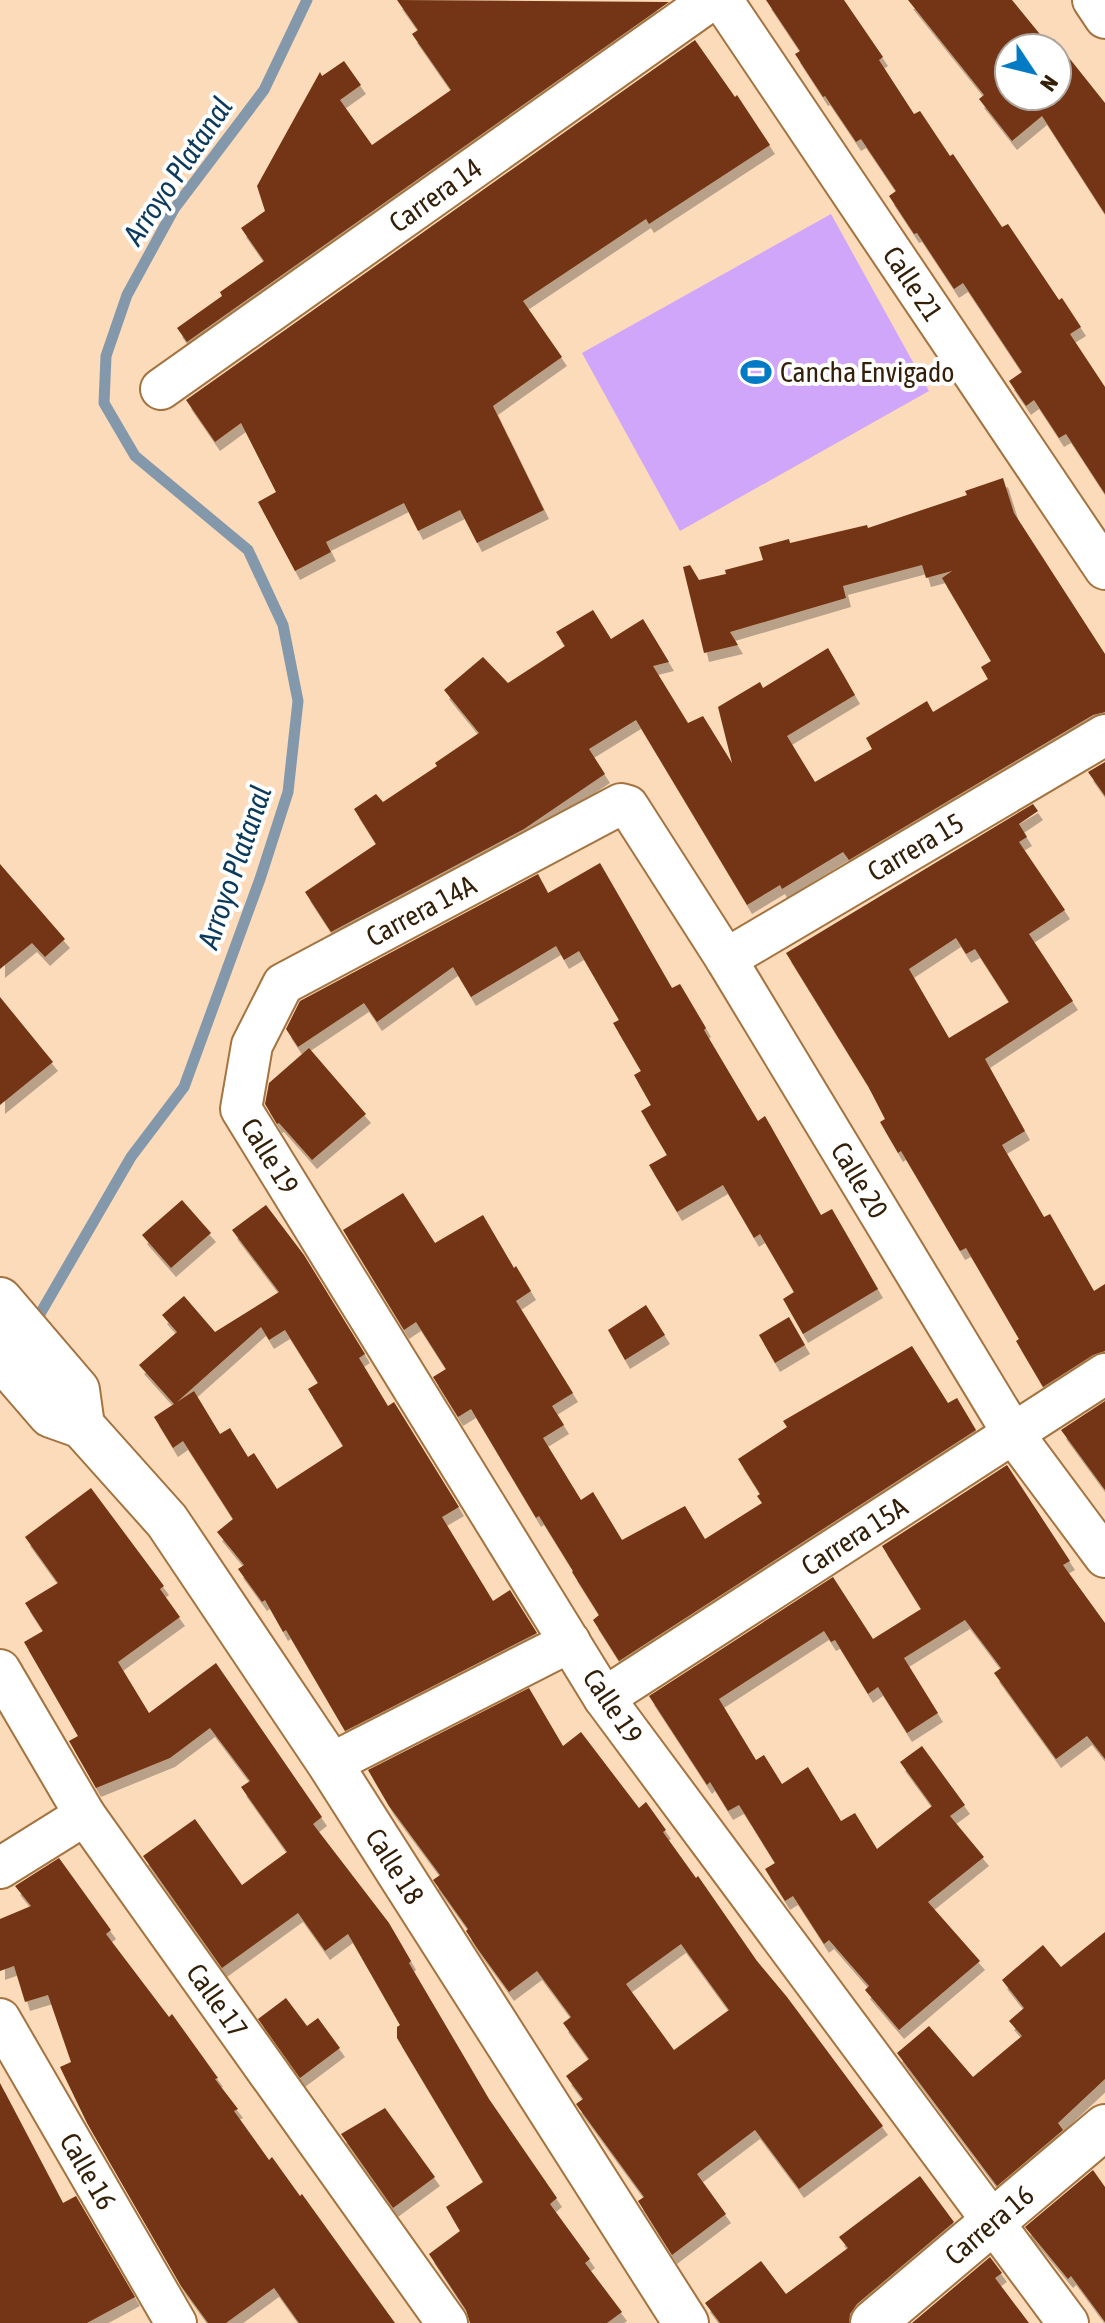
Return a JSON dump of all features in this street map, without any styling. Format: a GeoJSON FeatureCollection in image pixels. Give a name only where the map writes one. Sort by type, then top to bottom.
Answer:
{"type":"FeatureCollection","features":[{"type":"Feature","properties":{"kind":"main road","name":"Calle 18"},"geometry":{"type":"LineString","coordinates":[[5,1305],[70,1411],[167,1521],[330,1764],[686,2323]]}},
{"type":"Feature","properties":{"kind":"main road","name":"Calle 18"},"geometry":{"type":"LineString","coordinates":[[0,1356],[70,1411]]}},
{"type":"Feature","properties":{"kind":"main road","name":"Carrera 16"},"geometry":{"type":"LineString","coordinates":[[873,2323],[1105,2127]]}},
{"type":"Feature","properties":{"kind":"street","name":"Carrera 14"},"geometry":{"type":"LineString","coordinates":[[161,389],[711,0]]}},
{"type":"Feature","properties":{"kind":"street","name":"Calle 21"},"geometry":{"type":"LineString","coordinates":[[722,0],[1105,569]]}},
{"type":"Feature","properties":{"kind":"street"},"geometry":{"type":"LineString","coordinates":[[1093,0],[1105,18]]}},
{"type":"Feature","properties":{"kind":"street","name":"Carrera 15"},"geometry":{"type":"LineString","coordinates":[[726,959],[1105,735]]}},
{"type":"Feature","properties":{"kind":"street","name":"Calle 20"},"geometry":{"type":"LineString","coordinates":[[621,804],[628,806],[726,959],[1012,1432],[1105,1557]]}},
{"type":"Feature","properties":{"kind":"street","name":"Carrera 14A"},"geometry":{"type":"LineString","coordinates":[[252,1045],[283,984],[621,804]]}},
{"type":"Feature","properties":{"kind":"street","name":"Calle 19"},"geometry":{"type":"LineString","coordinates":[[252,1045],[241,1109],[604,1698],[1068,2323]]}},
{"type":"Feature","properties":{"kind":"street","name":"Carrera 15A"},"geometry":{"type":"LineString","coordinates":[[604,1698],[1105,1374]]}},
{"type":"Feature","properties":{"kind":"street"},"geometry":{"type":"LineString","coordinates":[[330,1764],[570,1642]]}},
{"type":"Feature","properties":{"kind":"street","name":"Calle 17"},"geometry":{"type":"LineString","coordinates":[[0,1670],[85,1815],[447,2323]]}},
{"type":"Feature","properties":{"kind":"street"},"geometry":{"type":"LineString","coordinates":[[0,1868],[85,1815]]}},
{"type":"Feature","properties":{"kind":"street","name":"Calle 16"},"geometry":{"type":"LineString","coordinates":[[0,2019],[176,2323]]}},
{"type":"Feature","properties":{"kind":"shaded area","name":"Cancha Envigado"},"geometry":{"type":"Polygon","coordinates":[[[831,214],[929,391],[680,531],[582,353],[831,214]]]}},
{"type":"Feature","properties":{"kind":"building"},"geometry":{"type":"Polygon","coordinates":[[[397,0],[669,2],[187,342],[177,328],[264,261],[241,228],[265,211],[257,186],[320,72],[322,76],[344,61],[361,85],[340,100],[372,145],[451,90],[412,34],[418,30],[397,0]]]}},
{"type":"Feature","properties":{"kind":"building"},"geometry":{"type":"Polygon","coordinates":[[[766,0],[844,0],[883,57],[879,60],[914,114],[920,111],[1002,227],[1008,224],[1059,300],[1062,298],[1081,327],[1070,334],[1105,387],[1105,494],[1066,434],[1059,438],[1034,400],[1026,406],[1009,381],[1022,372],[963,283],[954,289],[917,233],[914,234],[889,196],[896,191],[861,139],[856,142],[823,97],[795,54],[800,51],[766,0]]]}},
{"type":"Feature","properties":{"kind":"building"},"geometry":{"type":"Polygon","coordinates":[[[908,0],[1012,0],[1038,32],[993,32],[993,112],[1073,112],[1073,63],[1105,103],[1105,214],[1042,116],[1012,141],[979,99],[984,95],[908,0]]]}},
{"type":"Feature","properties":{"kind":"building"},"geometry":{"type":"Polygon","coordinates":[[[695,40],[770,145],[649,224],[646,219],[523,301],[562,357],[493,406],[544,510],[477,543],[460,510],[418,531],[404,503],[326,542],[331,552],[295,571],[258,502],[276,492],[241,423],[215,442],[186,400],[695,40]]]}},
{"type":"Feature","properties":{"kind":"building"},"geometry":{"type":"Polygon","coordinates":[[[1003,478],[1014,513],[1105,654],[1105,712],[1093,715],[849,860],[843,852],[782,889],[780,885],[747,905],[636,720],[589,749],[605,774],[524,829],[331,932],[305,892],[376,844],[354,809],[376,794],[383,802],[479,733],[444,690],[483,657],[508,683],[565,646],[556,632],[593,610],[611,639],[643,619],[669,662],[653,666],[688,723],[703,716],[732,763],[718,707],[760,682],[763,688],[828,648],[855,695],[787,736],[815,782],[872,749],[866,738],[927,701],[933,712],[988,679],[981,667],[991,661],[942,578],[952,571],[926,578],[922,565],[843,586],[846,598],[730,632],[738,645],[704,653],[683,567],[690,565],[699,580],[726,574],[725,570],[763,560],[759,547],[867,525],[868,528],[967,495],[965,491],[1003,478]]]}},
{"type":"Feature","properties":{"kind":"building"},"geometry":{"type":"Polygon","coordinates":[[[1105,762],[1105,796],[1088,772],[1105,762]]]}},
{"type":"Feature","properties":{"kind":"building"},"geometry":{"type":"Polygon","coordinates":[[[1033,804],[1038,811],[1019,824],[1027,837],[1019,842],[1065,910],[1029,934],[1073,1001],[985,1059],[1025,1131],[1002,1145],[1044,1217],[1050,1214],[1094,1291],[1105,1284],[1105,1351],[1093,1355],[1043,1387],[966,1248],[960,1251],[901,1151],[898,1153],[880,1122],[885,1119],[868,1086],[786,953],[1033,804]],[[956,938],[909,969],[949,1038],[1009,1002],[975,949],[966,954],[956,938]]]}},
{"type":"Feature","properties":{"kind":"building"},"geometry":{"type":"Polygon","coordinates":[[[600,863],[672,988],[680,984],[758,1121],[765,1116],[821,1215],[832,1209],[878,1289],[803,1334],[783,1299],[794,1292],[760,1234],[754,1238],[723,1185],[677,1212],[649,1165],[667,1155],[641,1111],[651,1105],[634,1075],[641,1071],[613,1023],[619,1020],[579,951],[564,960],[556,946],[471,997],[453,967],[377,1022],[364,1003],[298,1047],[286,1029],[300,1001],[538,874],[548,893],[600,863]]]}},
{"type":"Feature","properties":{"kind":"building"},"geometry":{"type":"Polygon","coordinates":[[[0,864],[65,939],[45,957],[32,943],[0,969],[0,864]]]}},
{"type":"Feature","properties":{"kind":"building"},"geometry":{"type":"Polygon","coordinates":[[[0,997],[53,1062],[0,1105],[0,997]]]}},
{"type":"Feature","properties":{"kind":"building"},"geometry":{"type":"Polygon","coordinates":[[[309,1048],[366,1114],[312,1160],[277,1124],[265,1104],[269,1083],[309,1048]]]}},
{"type":"Feature","properties":{"kind":"building"},"geometry":{"type":"Polygon","coordinates":[[[403,1193],[435,1243],[483,1215],[514,1268],[516,1266],[531,1291],[516,1301],[573,1393],[552,1406],[564,1425],[543,1438],[581,1500],[593,1492],[622,1540],[685,1506],[705,1539],[762,1503],[757,1496],[760,1494],[738,1459],[787,1427],[783,1421],[912,1346],[948,1403],[957,1398],[976,1430],[619,1661],[593,1620],[599,1615],[471,1409],[458,1417],[433,1377],[446,1369],[416,1322],[404,1330],[343,1230],[403,1193]]]}},
{"type":"Feature","properties":{"kind":"building"},"geometry":{"type":"Polygon","coordinates":[[[182,1200],[211,1233],[171,1268],[142,1235],[182,1200]]]}},
{"type":"Feature","properties":{"kind":"building"},"geometry":{"type":"Polygon","coordinates":[[[266,1205],[304,1255],[365,1354],[359,1358],[388,1406],[394,1402],[459,1507],[442,1517],[493,1601],[510,1590],[537,1633],[345,1731],[286,1630],[283,1632],[265,1600],[262,1602],[238,1569],[244,1565],[217,1532],[233,1519],[183,1441],[173,1448],[154,1417],[174,1404],[139,1365],[177,1332],[162,1315],[184,1296],[215,1332],[279,1292],[232,1230],[266,1205]],[[261,1327],[177,1402],[194,1391],[220,1434],[230,1428],[248,1457],[254,1453],[277,1489],[343,1446],[308,1389],[318,1383],[285,1330],[269,1340],[261,1327]]]}},
{"type":"Feature","properties":{"kind":"building"},"geometry":{"type":"Polygon","coordinates":[[[646,1305],[665,1335],[625,1360],[608,1330],[646,1305]]]}},
{"type":"Feature","properties":{"kind":"building"},"geometry":{"type":"Polygon","coordinates":[[[789,1317],[805,1345],[775,1363],[759,1335],[789,1317]]]}},
{"type":"Feature","properties":{"kind":"building"},"geometry":{"type":"Polygon","coordinates":[[[1105,1401],[1105,1490],[1061,1430],[1105,1401]]]}},
{"type":"Feature","properties":{"kind":"building"},"geometry":{"type":"Polygon","coordinates":[[[1007,1465],[1070,1561],[1063,1565],[1105,1623],[1105,1759],[1087,1736],[1056,1759],[994,1673],[1001,1668],[965,1620],[904,1658],[938,1713],[907,1733],[878,1687],[868,1694],[835,1640],[831,1642],[824,1631],[719,1699],[756,1760],[764,1755],[782,1784],[808,1767],[841,1821],[855,1813],[877,1849],[932,1806],[900,1762],[922,1746],[965,1805],[950,1816],[984,1857],[928,1902],[980,1961],[899,2030],[865,1990],[869,1986],[829,1940],[824,1944],[793,1896],[785,1901],[765,1869],[775,1863],[739,1805],[728,1811],[710,1782],[707,1785],[649,1696],[833,1577],[873,1639],[921,1609],[882,1546],[1007,1465]]]}},
{"type":"Feature","properties":{"kind":"building"},"geometry":{"type":"Polygon","coordinates":[[[91,1488],[164,1586],[160,1589],[180,1617],[118,1662],[149,1713],[216,1663],[322,1817],[313,1824],[389,1923],[489,2099],[557,2198],[550,2204],[590,2259],[585,2263],[622,2312],[607,2323],[470,2323],[466,2310],[429,2254],[460,2231],[446,2207],[483,2182],[397,2038],[397,2027],[400,2025],[348,1934],[325,1951],[298,1913],[222,1968],[143,1856],[195,1819],[242,1885],[287,1852],[241,1787],[250,1781],[210,1728],[170,1758],[96,1788],[69,1741],[78,1736],[24,1642],[43,1631],[25,1603],[58,1583],[25,1537],[91,1488]]]}},
{"type":"Feature","properties":{"kind":"building"},"geometry":{"type":"Polygon","coordinates":[[[529,1688],[563,1746],[581,1732],[639,1808],[646,1802],[696,1878],[698,1876],[757,1961],[883,2126],[799,2189],[755,2130],[697,2174],[726,2214],[672,2255],[638,2201],[644,2197],[576,2104],[583,2099],[566,2076],[589,2059],[563,2023],[571,2017],[537,1971],[509,1992],[433,1880],[440,1875],[389,1806],[368,1770],[529,1688]],[[681,1944],[626,1984],[674,2050],[729,2010],[681,1944]]]}},
{"type":"Feature","properties":{"kind":"building"},"geometry":{"type":"Polygon","coordinates":[[[59,1858],[111,1930],[106,1934],[169,2017],[172,2014],[218,2078],[215,2079],[238,2109],[234,2111],[269,2160],[272,2157],[300,2196],[302,2194],[395,2323],[299,2323],[274,2288],[226,2323],[208,2323],[181,2286],[87,2123],[60,2067],[71,2062],[48,1995],[25,2002],[14,1966],[0,1971],[0,1919],[31,1906],[15,1886],[59,1858]]]}},
{"type":"Feature","properties":{"kind":"building"},"geometry":{"type":"Polygon","coordinates":[[[1105,1932],[1105,2079],[1058,2123],[1063,2130],[997,2186],[897,2053],[929,2026],[973,2077],[1022,2036],[1009,2021],[1024,2008],[1002,1980],[1043,1945],[1061,1967],[1105,1932]]]}},
{"type":"Feature","properties":{"kind":"building"},"geometry":{"type":"Polygon","coordinates":[[[286,1998],[307,2026],[318,2018],[340,2048],[300,2078],[258,2019],[286,1998]]]}},
{"type":"Feature","properties":{"kind":"building"},"geometry":{"type":"Polygon","coordinates":[[[0,2083],[63,2203],[76,2196],[135,2297],[87,2323],[0,2323],[0,2083]]]}},
{"type":"Feature","properties":{"kind":"building"},"geometry":{"type":"Polygon","coordinates":[[[385,2108],[435,2177],[393,2208],[341,2134],[385,2108]]]}},
{"type":"Feature","properties":{"kind":"building"},"geometry":{"type":"Polygon","coordinates":[[[1093,2170],[1105,2187],[1105,2322],[1071,2276],[1068,2279],[1025,2227],[1093,2170]]]}},
{"type":"Feature","properties":{"kind":"building"},"geometry":{"type":"Polygon","coordinates":[[[920,2176],[954,2222],[857,2304],[850,2314],[849,2323],[720,2323],[705,2303],[761,2261],[786,2294],[848,2248],[839,2237],[920,2176]]]}},
{"type":"Feature","properties":{"kind":"building"},"geometry":{"type":"Polygon","coordinates":[[[990,2257],[1002,2273],[995,2278],[1029,2323],[912,2323],[990,2257]]]}},
{"type":"Feature","properties":{"kind":"waterway","name":"Arroyo Platanal"},"geometry":{"type":"LineString","coordinates":[[33,1326],[131,1157],[184,1087],[260,879],[288,792],[298,701],[283,625],[248,550],[135,456],[104,403],[106,356],[127,295],[174,209],[264,90],[307,0]]}},
{"type":"Feature","properties":{"kind":"place","name":"Cancha Envigado"},"geometry":{"type":"Point","coordinates":[756,372]}}]}
